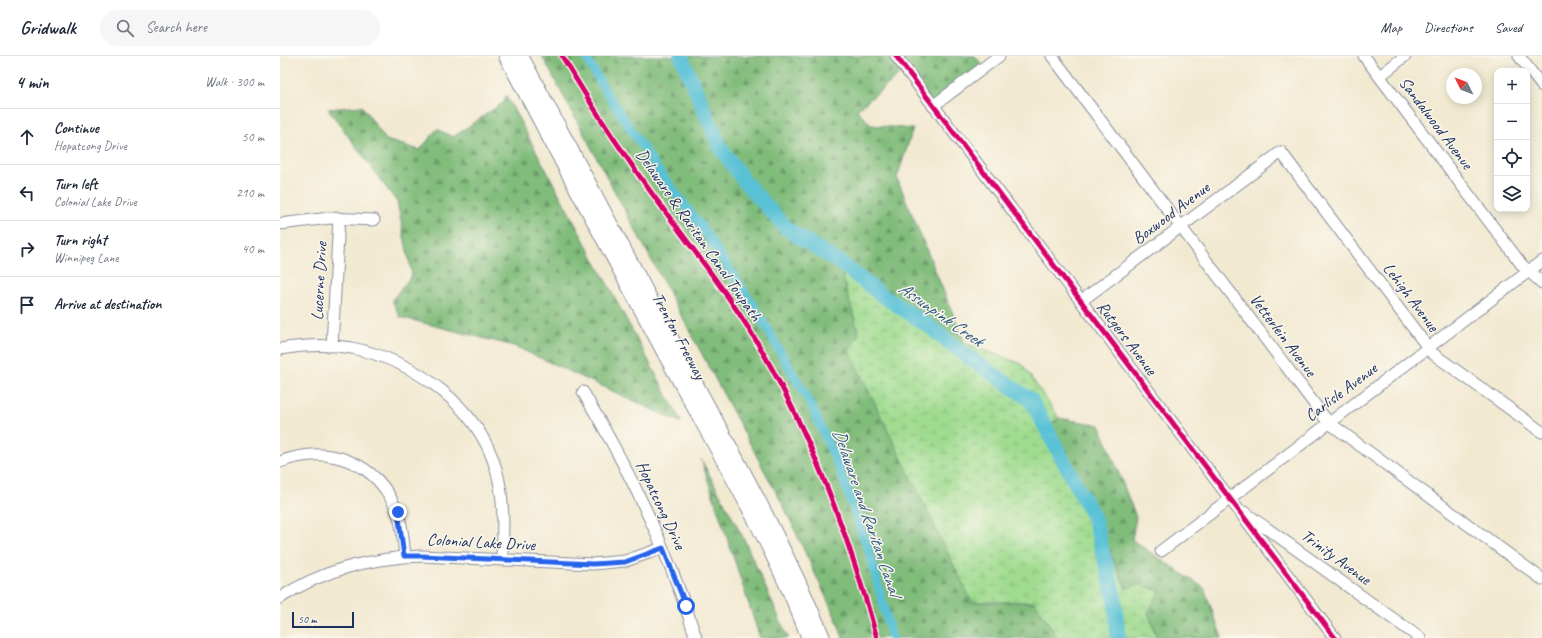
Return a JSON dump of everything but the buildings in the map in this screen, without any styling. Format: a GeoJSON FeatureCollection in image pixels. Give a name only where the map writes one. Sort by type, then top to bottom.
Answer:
{"type":"FeatureCollection","features":[{"type":"Feature","properties":{"kind":"highway","name":"Trenton Freeway"},"geometry":{"type":"LineString","coordinates":[[507,56],[672,365],[711,434],[789,588],[810,638]]}},
{"type":"Feature","properties":{"kind":"highway","name":"Trenton Freeway"},"geometry":{"type":"LineString","coordinates":[[520,56],[682,360],[721,429],[799,583],[822,638]]}},
{"type":"Feature","properties":{"kind":"street","name":"Rutgers Avenue"},"geometry":{"type":"LineString","coordinates":[[896,56],[1335,638]]}},
{"type":"Feature","properties":{"kind":"street"},"geometry":{"type":"LineString","coordinates":[[934,106],[999,56]]}},
{"type":"Feature","properties":{"kind":"street","name":"Vetterlein Avenue"},"geometry":{"type":"LineString","coordinates":[[1052,56],[1328,422],[1542,579]]}},
{"type":"Feature","properties":{"kind":"street","name":"Sandalwood Avenue"},"geometry":{"type":"LineString","coordinates":[[1364,56],[1527,272],[1542,283]]}},
{"type":"Feature","properties":{"kind":"street"},"geometry":{"type":"LineString","coordinates":[[1380,76],[1405,56]]}},
{"type":"Feature","properties":{"kind":"street"},"geometry":{"type":"LineString","coordinates":[[1519,56],[1542,86]]}},
{"type":"Feature","properties":{"kind":"street","name":"Boxwood Avenue"},"geometry":{"type":"LineString","coordinates":[[1081,301],[1281,152]]}},
{"type":"Feature","properties":{"kind":"street","name":"Lehigh Avenue"},"geometry":{"type":"LineString","coordinates":[[1281,152],[1434,355],[1542,432]]}},
{"type":"Feature","properties":{"kind":"street"},"geometry":{"type":"LineString","coordinates":[[280,224],[306,220],[339,218],[374,220]]}},
{"type":"Feature","properties":{"kind":"street","name":"Lucerne Drive"},"geometry":{"type":"LineString","coordinates":[[332,346],[339,218]]}},
{"type":"Feature","properties":{"kind":"street","name":"Carlisle Avenue"},"geometry":{"type":"LineString","coordinates":[[1161,551],[1231,502],[1328,422],[1542,260]]}},
{"type":"Feature","properties":{"kind":"street"},"geometry":{"type":"LineString","coordinates":[[280,349],[299,346],[332,346],[371,353],[409,368],[443,391],[471,421],[489,450],[500,485],[503,503],[502,559]]}},
{"type":"Feature","properties":{"kind":"street","name":"Hopatcong Drive"},"geometry":{"type":"LineString","coordinates":[[583,392],[636,488],[663,548],[686,606],[696,638]]}},
{"type":"Feature","properties":{"kind":"street"},"geometry":{"type":"LineString","coordinates":[[280,462],[305,455],[324,455],[344,458],[366,470],[381,484],[392,500],[401,525],[404,556]]}},
{"type":"Feature","properties":{"kind":"street","name":"Trinity Avenue"},"geometry":{"type":"LineString","coordinates":[[1231,502],[1420,638]]}},
{"type":"Feature","properties":{"kind":"street","name":"Colonial Lake Drive"},"geometry":{"type":"LineString","coordinates":[[280,598],[310,581],[347,567],[370,561],[404,556],[609,564],[625,562],[663,548]]}},
{"type":"Feature","properties":{"kind":"green space"},"geometry":{"type":"Polygon","coordinates":[[[542,56],[975,56],[987,71],[935,110],[905,70],[857,110],[871,125],[913,129],[897,178],[965,343],[941,341],[911,323],[890,293],[844,282],[859,335],[972,602],[1035,602],[1058,638],[843,638],[838,623],[785,509],[542,56]]]}},
{"type":"Feature","properties":{"kind":"green space"},"geometry":{"type":"Polygon","coordinates":[[[506,95],[682,423],[514,346],[400,317],[392,300],[412,275],[397,202],[328,109],[362,106],[386,140],[420,150],[437,129],[453,137],[504,102],[506,95]]]}},
{"type":"Feature","properties":{"kind":"green space"},"geometry":{"type":"Polygon","coordinates":[[[841,261],[890,293],[911,323],[941,341],[965,343],[1022,364],[1059,418],[1051,423],[1126,589],[1137,584],[1160,591],[1148,612],[1157,638],[1058,638],[1035,602],[972,602],[849,351],[859,334],[844,282],[841,261]]]}},
{"type":"Feature","properties":{"kind":"green space"},"geometry":{"type":"Polygon","coordinates":[[[1059,418],[1100,425],[1136,517],[1132,540],[1204,588],[1222,638],[1157,638],[1148,611],[1127,589],[1051,423],[1059,418]]]}},
{"type":"Feature","properties":{"kind":"green space"},"geometry":{"type":"Polygon","coordinates":[[[701,459],[744,539],[788,638],[760,638],[701,459]]]}},
{"type":"Feature","properties":{"kind":"waterway","name":"Delaware and Raritan Canal"},"geometry":{"type":"LineString","coordinates":[[585,56],[606,92],[658,170],[701,226],[753,305],[809,401],[840,470],[870,555],[892,638]]}},
{"type":"Feature","properties":{"kind":"waterway","name":"Assunpink Creek"},"geometry":{"type":"LineString","coordinates":[[681,56],[720,147],[745,182],[787,229],[843,265],[880,294],[930,327],[961,352],[1031,400],[1094,518],[1115,600],[1118,638]]}},
{"type":"Feature","properties":{"kind":"cycle path","name":"Delaware & Raritan Canal Towpath"},"geometry":{"type":"LineString","coordinates":[[562,56],[592,105],[641,178],[733,305],[750,331],[784,391],[801,425],[830,495],[867,602],[877,638]]}},
{"type":"Feature","properties":{"kind":"cycle path"},"geometry":{"type":"LineString","coordinates":[[896,56],[1335,638]]}},
{"type":"Feature","properties":{"kind":"route"},"geometry":{"type":"LineString","coordinates":[[398,512],[401,525],[404,556],[609,564],[625,562],[663,548],[686,606]]}}]}
